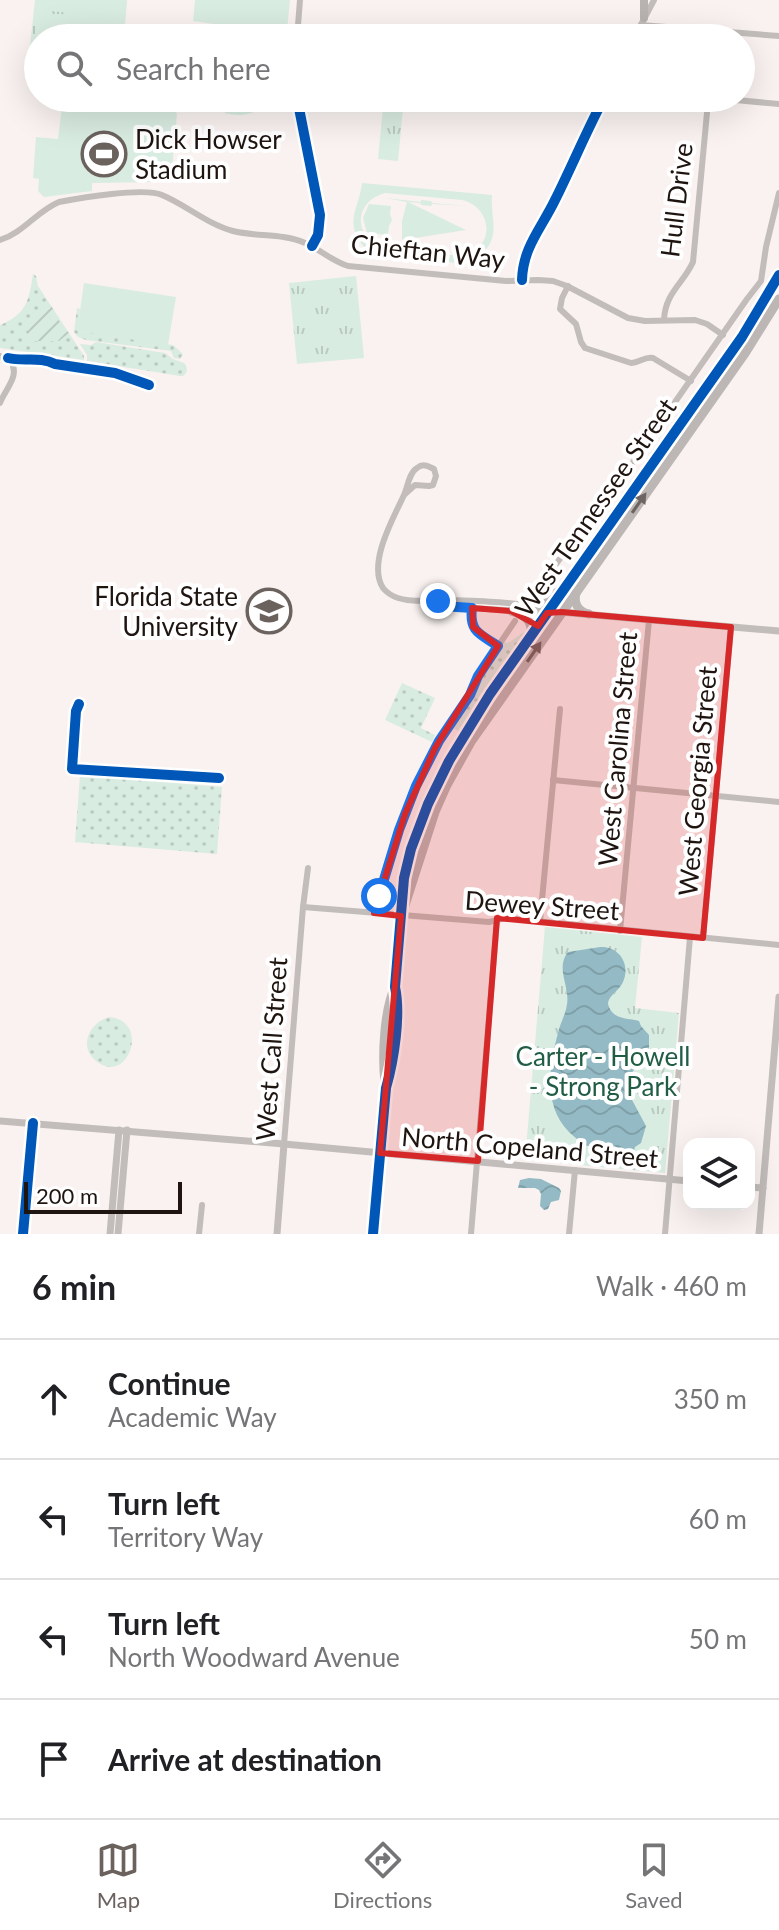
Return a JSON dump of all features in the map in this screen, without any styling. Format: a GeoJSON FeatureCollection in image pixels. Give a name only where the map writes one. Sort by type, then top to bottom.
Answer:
{"type":"FeatureCollection","features":[{"type":"Feature","properties":{"kind":"main road"},"geometry":{"type":"LineString","coordinates":[[643,21],[644,0]]}},
{"type":"Feature","properties":{"kind":"main road","name":"West Tennessee Street"},"geometry":{"type":"LineString","coordinates":[[373,1234],[386,1088],[394,1054],[398,1000],[395,987],[404,878],[432,795],[464,735],[742,337],[779,275]]}},
{"type":"Feature","properties":{"kind":"main road","name":"West Tennessee Street"},"geometry":{"type":"LineString","coordinates":[[401,916],[431,823],[471,742],[749,347],[779,299]]}},
{"type":"Feature","properties":{"kind":"main road"},"geometry":{"type":"LineString","coordinates":[[529,602],[540,603],[549,599],[571,580]]}},
{"type":"Feature","properties":{"kind":"main road"},"geometry":{"type":"LineString","coordinates":[[578,589],[576,603],[581,611],[589,614]]}},
{"type":"Feature","properties":{"kind":"main road"},"geometry":{"type":"LineString","coordinates":[[511,611],[529,620],[532,628],[530,638]]}},
{"type":"Feature","properties":{"kind":"street"},"geometry":{"type":"LineString","coordinates":[[298,24],[300,0]]}},
{"type":"Feature","properties":{"kind":"street"},"geometry":{"type":"LineString","coordinates":[[641,24],[654,0]]}},
{"type":"Feature","properties":{"kind":"street"},"geometry":{"type":"LineString","coordinates":[[643,21],[670,24]]}},
{"type":"Feature","properties":{"kind":"street"},"geometry":{"type":"LineString","coordinates":[[755,33],[779,36]]}},
{"type":"Feature","properties":{"kind":"street","name":"Hull Drive"},"geometry":{"type":"LineString","coordinates":[[755,102],[779,104]]}},
{"type":"Feature","properties":{"kind":"street"},"geometry":{"type":"LineString","coordinates":[[300,112],[320,215],[318,235],[312,246]]}},
{"type":"Feature","properties":{"kind":"street"},"geometry":{"type":"LineString","coordinates":[[522,280],[527,251],[554,203],[597,112]]}},
{"type":"Feature","properties":{"kind":"street","name":"Hull Drive"},"geometry":{"type":"LineString","coordinates":[[664,320],[666,302],[693,261],[707,112]]}},
{"type":"Feature","properties":{"kind":"street","name":"Chieftan Way"},"geometry":{"type":"LineString","coordinates":[[0,240],[59,202],[153,192],[228,229],[294,239],[312,246],[334,261],[353,267],[508,281],[545,280],[568,286],[626,317],[642,321],[698,321],[723,335]]}},
{"type":"Feature","properties":{"kind":"street"},"geometry":{"type":"LineString","coordinates":[[529,602],[573,541],[594,518],[761,282],[765,250],[779,193]]}},
{"type":"Feature","properties":{"kind":"street"},"geometry":{"type":"LineString","coordinates":[[568,286],[560,309],[576,324],[585,348],[631,363],[653,358],[691,381]]}},
{"type":"Feature","properties":{"kind":"street"},"geometry":{"type":"LineString","coordinates":[[0,356],[8,358],[15,374],[0,403]]}},
{"type":"Feature","properties":{"kind":"street"},"geometry":{"type":"LineString","coordinates":[[0,386],[11,381]]}},
{"type":"Feature","properties":{"kind":"street"},"geometry":{"type":"LineString","coordinates":[[404,495],[417,484],[433,485],[436,478],[434,469],[426,465],[415,469],[385,537],[379,566],[380,579],[384,589],[394,597],[435,602],[529,602],[549,611]]}},
{"type":"Feature","properties":{"kind":"street"},"geometry":{"type":"LineString","coordinates":[[435,602],[442,606],[549,611],[779,631]]}},
{"type":"Feature","properties":{"kind":"street"},"geometry":{"type":"LineString","coordinates":[[472,608],[473,627],[498,646]]}},
{"type":"Feature","properties":{"kind":"street","name":"West Carolina Street"},"geometry":{"type":"LineString","coordinates":[[620,931],[649,620]]}},
{"type":"Feature","properties":{"kind":"street"},"geometry":{"type":"LineString","coordinates":[[374,913],[416,786],[478,676],[515,621]]}},
{"type":"Feature","properties":{"kind":"street","name":"West Georgia Street"},"geometry":{"type":"LineString","coordinates":[[703,938],[731,627]]}},
{"type":"Feature","properties":{"kind":"street"},"geometry":{"type":"LineString","coordinates":[[540,921],[560,709]]}},
{"type":"Feature","properties":{"kind":"street"},"geometry":{"type":"LineString","coordinates":[[553,780],[779,802]]}},
{"type":"Feature","properties":{"kind":"street","name":"West Call Street"},"geometry":{"type":"LineString","coordinates":[[277,1234],[308,868]]}},
{"type":"Feature","properties":{"kind":"street","name":"Dewey Street"},"geometry":{"type":"LineString","coordinates":[[303,907],[481,922],[506,918],[779,945]]}},
{"type":"Feature","properties":{"kind":"street"},"geometry":{"type":"LineString","coordinates":[[471,1234],[497,921]]}},
{"type":"Feature","properties":{"kind":"street"},"geometry":{"type":"LineString","coordinates":[[665,1234],[690,937]]}},
{"type":"Feature","properties":{"kind":"street"},"geometry":{"type":"LineString","coordinates":[[759,1234],[779,997]]}},
{"type":"Feature","properties":{"kind":"street","name":"North Copeland Street"},"geometry":{"type":"LineString","coordinates":[[0,1121],[683,1180]]}},
{"type":"Feature","properties":{"kind":"street"},"geometry":{"type":"LineString","coordinates":[[23,1234],[33,1123]]}},
{"type":"Feature","properties":{"kind":"street"},"geometry":{"type":"LineString","coordinates":[[110,1234],[123,1130]]}},
{"type":"Feature","properties":{"kind":"street"},"geometry":{"type":"LineString","coordinates":[[118,1234],[120,1161]]}},
{"type":"Feature","properties":{"kind":"street"},"geometry":{"type":"LineString","coordinates":[[569,1234],[575,1170]]}},
{"type":"Feature","properties":{"kind":"street"},"geometry":{"type":"LineString","coordinates":[[755,1187],[763,1188]]}},
{"type":"Feature","properties":{"kind":"street"},"geometry":{"type":"LineString","coordinates":[[199,1234],[202,1205]]}},
{"type":"Feature","properties":{"kind":"highlighted area"},"geometry":{"type":"Polygon","coordinates":[[[472,608],[511,611],[538,626],[547,613],[562,612],[731,627],[703,938],[497,918],[478,1161],[380,1153],[401,916],[374,913],[405,814],[435,748],[498,646],[473,627],[472,608]]]}},
{"type":"Feature","properties":{"kind":"green space"},"geometry":{"type":"Polygon","coordinates":[[[35,0],[127,0],[125,24],[32,24],[35,0]]]}},
{"type":"Feature","properties":{"kind":"green space"},"geometry":{"type":"Polygon","coordinates":[[[40,0],[127,0],[125,18],[39,10],[40,0]]]}},
{"type":"Feature","properties":{"kind":"green space"},"geometry":{"type":"Polygon","coordinates":[[[195,0],[290,0],[288,24],[193,21],[195,0]]]}},
{"type":"Feature","properties":{"kind":"green space"},"geometry":{"type":"Polygon","coordinates":[[[38,16],[115,24],[37,24],[38,16]]]}},
{"type":"Feature","properties":{"kind":"green space","name":"Dick Howser Stadium"},"geometry":{"type":"Polygon","coordinates":[[[61,112],[177,114],[172,169],[156,182],[92,183],[92,191],[44,197],[38,191],[39,179],[33,178],[36,137],[58,139],[61,112]]]}},
{"type":"Feature","properties":{"kind":"green space"},"geometry":{"type":"Polygon","coordinates":[[[225,112],[253,112],[239,115],[225,112]]]}},
{"type":"Feature","properties":{"kind":"green space"},"geometry":{"type":"Polygon","coordinates":[[[383,112],[403,112],[398,161],[378,159],[383,112]]]}},
{"type":"Feature","properties":{"kind":"green space"},"geometry":{"type":"Polygon","coordinates":[[[362,183],[492,195],[493,236],[477,258],[477,265],[364,254],[353,222],[362,183]],[[385,193],[367,204],[362,212],[362,229],[375,244],[386,248],[467,254],[483,242],[486,226],[479,210],[462,200],[385,193]]]}},
{"type":"Feature","properties":{"kind":"green space"},"geometry":{"type":"Polygon","coordinates":[[[385,198],[468,206],[431,206],[408,202],[466,230],[402,240],[402,221],[407,202],[385,198]]]}},
{"type":"Feature","properties":{"kind":"green space"},"geometry":{"type":"Polygon","coordinates":[[[369,204],[391,206],[392,220],[388,235],[367,233],[363,218],[369,204]]]}},
{"type":"Feature","properties":{"kind":"green space"},"geometry":{"type":"Polygon","coordinates":[[[33,274],[84,360],[0,348],[0,325],[16,316],[25,305],[33,274]]]}},
{"type":"Feature","properties":{"kind":"green space"},"geometry":{"type":"Polygon","coordinates":[[[356,276],[364,358],[297,364],[289,283],[356,276]]]}},
{"type":"Feature","properties":{"kind":"green space"},"geometry":{"type":"Polygon","coordinates":[[[84,283],[176,297],[168,345],[77,331],[84,283]]]}},
{"type":"Feature","properties":{"kind":"green space"},"geometry":{"type":"Polygon","coordinates":[[[49,304],[69,333],[59,341],[33,341],[28,334],[33,317],[49,304]]]}},
{"type":"Feature","properties":{"kind":"green space"},"geometry":{"type":"Polygon","coordinates":[[[77,308],[80,309],[78,331],[173,345],[183,354],[180,359],[174,358],[171,351],[78,337],[74,332],[77,308]]]}},
{"type":"Feature","properties":{"kind":"green space"},"geometry":{"type":"Polygon","coordinates":[[[96,342],[165,353],[184,363],[187,372],[180,376],[87,361],[80,344],[96,342]]]}},
{"type":"Feature","properties":{"kind":"green space"},"geometry":{"type":"Polygon","coordinates":[[[527,630],[458,731],[453,728],[504,642],[508,643],[527,630]]]}},
{"type":"Feature","properties":{"kind":"green space"},"geometry":{"type":"Polygon","coordinates":[[[402,683],[435,698],[421,728],[435,735],[432,742],[385,720],[402,683]]]}},
{"type":"Feature","properties":{"kind":"green space"},"geometry":{"type":"Polygon","coordinates":[[[80,775],[222,787],[217,854],[75,842],[80,775]]]}},
{"type":"Feature","properties":{"kind":"green space","name":"Carter - Howell - Strong Park"},"geometry":{"type":"Polygon","coordinates":[[[545,927],[642,937],[635,1008],[679,1013],[665,1173],[525,1160],[545,927]]]}},
{"type":"Feature","properties":{"kind":"green space"},"geometry":{"type":"Polygon","coordinates":[[[109,1017],[122,1021],[130,1030],[132,1040],[130,1051],[116,1066],[106,1066],[94,1059],[87,1047],[92,1029],[109,1017]]]}},
{"type":"Feature","properties":{"kind":"water"},"geometry":{"type":"Polygon","coordinates":[[[600,947],[618,953],[625,969],[622,985],[609,1000],[610,1009],[619,1017],[639,1021],[649,1035],[649,1049],[628,1078],[631,1098],[646,1126],[641,1143],[634,1151],[605,1143],[588,1146],[582,1143],[561,1122],[552,1098],[552,1059],[567,1004],[564,958],[568,952],[600,947]]]}},
{"type":"Feature","properties":{"kind":"water"},"geometry":{"type":"Polygon","coordinates":[[[541,1179],[559,1188],[559,1200],[551,1202],[544,1210],[540,1206],[539,1190],[518,1188],[520,1180],[541,1179]]]}},
{"type":"Feature","properties":{"kind":"cycle path"},"geometry":{"type":"LineString","coordinates":[[300,112],[320,215],[318,235],[312,246]]}},
{"type":"Feature","properties":{"kind":"cycle path"},"geometry":{"type":"LineString","coordinates":[[522,280],[529,248],[597,112]]}},
{"type":"Feature","properties":{"kind":"cycle path"},"geometry":{"type":"LineString","coordinates":[[373,1234],[386,1088],[396,1038],[395,987],[404,878],[428,804],[449,761],[490,694],[742,337],[779,275]]}},
{"type":"Feature","properties":{"kind":"cycle path"},"geometry":{"type":"LineString","coordinates":[[8,358],[44,360],[115,373],[149,385]]}},
{"type":"Feature","properties":{"kind":"cycle path"},"geometry":{"type":"LineString","coordinates":[[79,704],[72,769],[219,778]]}},
{"type":"Feature","properties":{"kind":"cycle path"},"geometry":{"type":"LineString","coordinates":[[23,1234],[33,1123]]}},
{"type":"Feature","properties":{"kind":"place","name":"Dick Howser Stadium"},"geometry":{"type":"Point","coordinates":[104,154]}},
{"type":"Feature","properties":{"kind":"place","name":"Florida State University"},"geometry":{"type":"Point","coordinates":[269,611]}},
{"type":"Feature","properties":{"kind":"route"},"geometry":{"type":"LineString","coordinates":[[379,896],[416,786],[439,741],[498,646],[473,627],[472,608],[442,606],[435,602],[438,601]]}}]}
